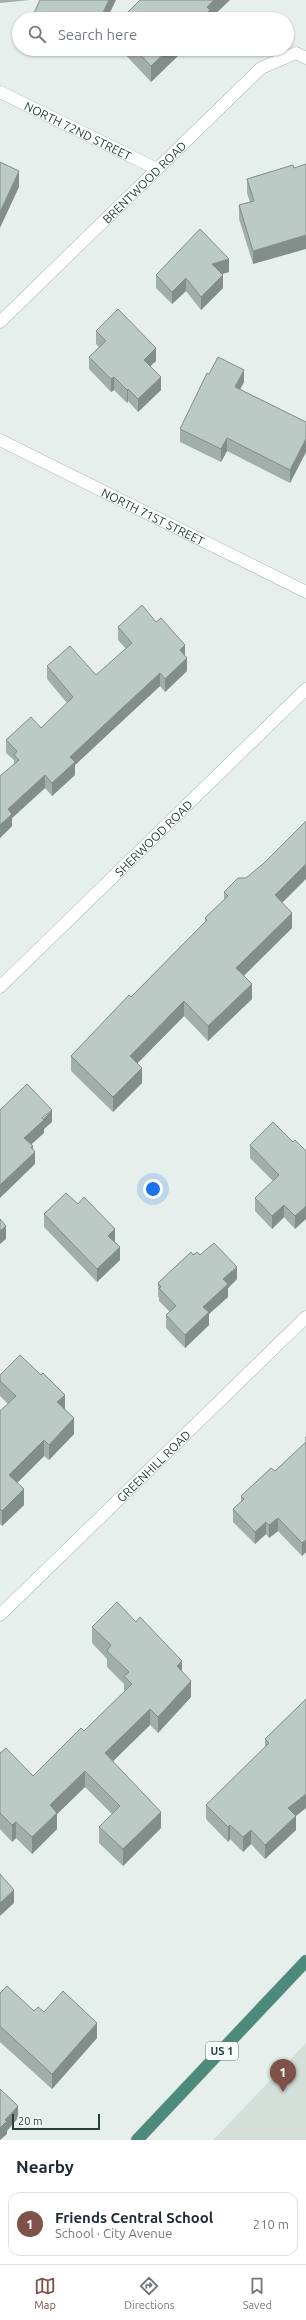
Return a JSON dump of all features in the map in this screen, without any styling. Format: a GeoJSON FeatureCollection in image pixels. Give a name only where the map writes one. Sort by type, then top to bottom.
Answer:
{"type":"FeatureCollection","features":[{"type":"Feature","properties":{"kind":"highway","name":"US 1"},"geometry":{"type":"LineString","coordinates":[[137,2140],[306,1961]]}},
{"type":"Feature","properties":{"kind":"street","name":"BRENTWOOD ROAD"},"geometry":{"type":"LineString","coordinates":[[0,322],[261,68],[301,55]]}},
{"type":"Feature","properties":{"kind":"street","name":"NORTH 72ND STREET"},"geometry":{"type":"LineString","coordinates":[[0,92],[157,169]]}},
{"type":"Feature","properties":{"kind":"street","name":"NORTH 71ST STREET"},"geometry":{"type":"LineString","coordinates":[[0,440],[306,592]]}},
{"type":"Feature","properties":{"kind":"street","name":"SHERWOOD ROAD"},"geometry":{"type":"LineString","coordinates":[[0,987],[306,689]]}},
{"type":"Feature","properties":{"kind":"street","name":"GREENHILL ROAD"},"geometry":{"type":"LineString","coordinates":[[0,1614],[306,1317]]}},
{"type":"Feature","properties":{"kind":"shaded area"},"geometry":{"type":"Polygon","coordinates":[[[306,2043],[306,2140],[213,2140],[306,2043]]]}},
{"type":"Feature","properties":{"kind":"building"},"geometry":{"type":"Polygon","coordinates":[[[40,0],[109,0],[103,12],[34,12],[40,0]]]}},
{"type":"Feature","properties":{"kind":"building"},"geometry":{"type":"Polygon","coordinates":[[[140,0],[214,0],[207,7],[210,10],[208,12],[128,12],[140,0]]]}},
{"type":"Feature","properties":{"kind":"building"},"geometry":{"type":"Polygon","coordinates":[[[142,56],[162,56],[151,66],[142,56]]]}},
{"type":"Feature","properties":{"kind":"building"},"geometry":{"type":"Polygon","coordinates":[[[0,162],[19,171],[0,212],[0,162]]]}},
{"type":"Feature","properties":{"kind":"building"},"geometry":{"type":"Polygon","coordinates":[[[306,164],[306,235],[253,251],[239,205],[254,201],[247,179],[293,165],[294,168],[306,164]]]}},
{"type":"Feature","properties":{"kind":"building"},"geometry":{"type":"Polygon","coordinates":[[[200,229],[229,259],[212,264],[223,275],[201,297],[186,278],[172,292],[156,275],[200,229]]]}},
{"type":"Feature","properties":{"kind":"building"},"geometry":{"type":"Polygon","coordinates":[[[118,309],[156,348],[144,360],[161,377],[138,399],[114,377],[111,379],[89,357],[106,341],[96,331],[118,309]]]}},
{"type":"Feature","properties":{"kind":"building"},"geometry":{"type":"Polygon","coordinates":[[[218,357],[244,370],[235,387],[306,422],[306,439],[290,470],[227,438],[221,449],[180,429],[207,373],[209,374],[218,357]]]}},
{"type":"Feature","properties":{"kind":"building"},"geometry":{"type":"Polygon","coordinates":[[[142,605],[156,622],[161,618],[185,645],[180,650],[187,658],[165,679],[160,673],[70,757],[75,762],[52,783],[45,775],[8,809],[12,814],[0,825],[0,776],[19,760],[14,755],[17,751],[6,740],[31,717],[41,728],[73,697],[47,666],[70,646],[96,675],[132,643],[118,627],[142,605]]]}},
{"type":"Feature","properties":{"kind":"building"},"geometry":{"type":"Polygon","coordinates":[[[306,821],[306,864],[275,895],[292,913],[236,968],[252,984],[208,1026],[184,1001],[130,1056],[142,1068],[113,1097],[71,1056],[129,995],[131,997],[207,920],[205,918],[228,896],[224,892],[238,878],[246,878],[264,863],[306,821]]]}},
{"type":"Feature","properties":{"kind":"building"},"geometry":{"type":"Polygon","coordinates":[[[27,1084],[52,1110],[42,1118],[44,1120],[24,1138],[33,1146],[31,1147],[35,1152],[0,1185],[0,1110],[27,1084]]]}},
{"type":"Feature","properties":{"kind":"building"},"geometry":{"type":"Polygon","coordinates":[[[273,1122],[293,1142],[295,1140],[306,1151],[306,1206],[295,1216],[284,1205],[272,1216],[255,1198],[279,1175],[250,1145],[273,1122]]]}},
{"type":"Feature","properties":{"kind":"building"},"geometry":{"type":"Polygon","coordinates":[[[66,1193],[78,1204],[84,1197],[115,1229],[108,1236],[120,1247],[97,1269],[44,1214],[66,1193]]]}},
{"type":"Feature","properties":{"kind":"building"},"geometry":{"type":"Polygon","coordinates":[[[0,1219],[6,1226],[0,1231],[0,1219]]]}},
{"type":"Feature","properties":{"kind":"building"},"geometry":{"type":"Polygon","coordinates":[[[214,1243],[237,1267],[223,1279],[228,1284],[203,1307],[209,1312],[185,1335],[166,1315],[176,1306],[159,1288],[161,1287],[158,1283],[191,1252],[193,1255],[197,1252],[200,1255],[214,1243]]]}},
{"type":"Feature","properties":{"kind":"building"},"geometry":{"type":"Polygon","coordinates":[[[20,1355],[41,1375],[43,1373],[65,1395],[57,1402],[74,1418],[49,1445],[44,1440],[9,1475],[24,1489],[2,1511],[0,1509],[0,1411],[16,1396],[0,1381],[0,1375],[20,1355]]]}},
{"type":"Feature","properties":{"kind":"building"},"geometry":{"type":"Polygon","coordinates":[[[306,1442],[306,1540],[302,1543],[278,1518],[269,1525],[266,1522],[255,1532],[233,1509],[244,1499],[241,1496],[271,1468],[275,1471],[306,1442]]]}},
{"type":"Feature","properties":{"kind":"building"},"geometry":{"type":"Polygon","coordinates":[[[117,1602],[136,1622],[140,1617],[182,1661],[177,1666],[191,1681],[158,1717],[150,1709],[105,1753],[161,1812],[123,1849],[99,1827],[120,1806],[85,1771],[50,1805],[57,1813],[32,1837],[16,1822],[12,1825],[0,1813],[0,1753],[6,1748],[33,1776],[81,1728],[84,1731],[132,1684],[124,1676],[129,1672],[107,1651],[111,1645],[92,1627],[117,1602]]]}},
{"type":"Feature","properties":{"kind":"building"},"geometry":{"type":"Polygon","coordinates":[[[306,1699],[306,1794],[288,1808],[296,1816],[265,1845],[251,1830],[243,1837],[230,1825],[228,1827],[206,1805],[269,1743],[265,1739],[306,1699]]]}},
{"type":"Feature","properties":{"kind":"building"},"geometry":{"type":"Polygon","coordinates":[[[0,1874],[14,1890],[0,1903],[0,1874]]]}},
{"type":"Feature","properties":{"kind":"building"},"geometry":{"type":"Polygon","coordinates":[[[7,1986],[34,2011],[38,2007],[44,2012],[63,1991],[97,2023],[52,2074],[0,2026],[0,1993],[7,1986]]]}},
{"type":"Feature","properties":{"kind":"building"},"geometry":{"type":"Polygon","coordinates":[[[0,2089],[18,2106],[0,2128],[0,2089]]]}},
{"type":"Feature","properties":{"kind":"place","name":"Friends Central School"},"geometry":{"type":"Point","coordinates":[283,2092]}}]}
